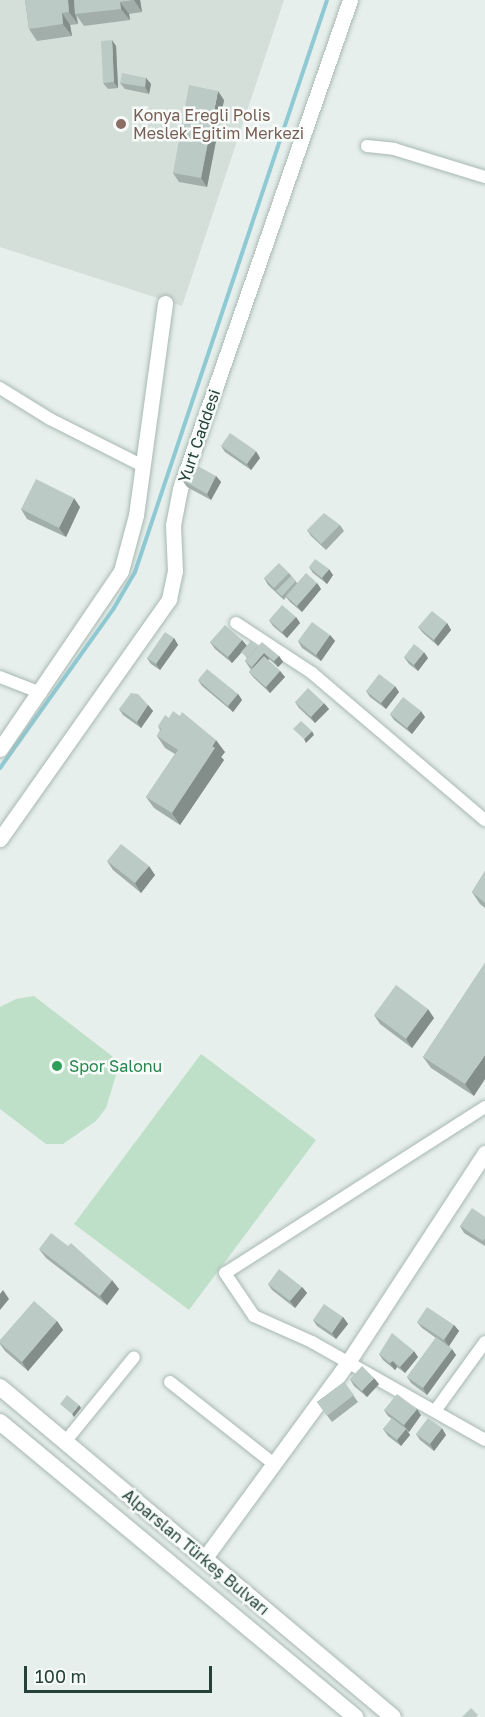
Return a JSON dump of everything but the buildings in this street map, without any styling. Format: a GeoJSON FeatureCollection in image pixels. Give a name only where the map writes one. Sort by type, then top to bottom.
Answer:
{"type":"FeatureCollection","features":[{"type":"Feature","properties":{"kind":"main road","name":"Alparslan Türkeş Bulvarı"},"geometry":{"type":"LineString","coordinates":[[0,1387],[393,1717]]}},
{"type":"Feature","properties":{"kind":"main road"},"geometry":{"type":"LineString","coordinates":[[0,1422],[356,1717]]}},
{"type":"Feature","properties":{"kind":"street","name":"Yurt Caddesi"},"geometry":{"type":"LineString","coordinates":[[0,839],[169,599],[175,571],[173,525],[180,489],[350,0]]}},
{"type":"Feature","properties":{"kind":"street"},"geometry":{"type":"LineString","coordinates":[[367,146],[394,149],[485,177]]}},
{"type":"Feature","properties":{"kind":"street"},"geometry":{"type":"LineString","coordinates":[[0,749],[41,693],[121,571],[131,539],[143,466],[165,303]]}},
{"type":"Feature","properties":{"kind":"street"},"geometry":{"type":"LineString","coordinates":[[0,388],[50,419],[143,466]]}},
{"type":"Feature","properties":{"kind":"street"},"geometry":{"type":"LineString","coordinates":[[236,623],[312,673],[485,820]]}},
{"type":"Feature","properties":{"kind":"street"},"geometry":{"type":"LineString","coordinates":[[0,677],[41,693]]}},
{"type":"Feature","properties":{"kind":"street"},"geometry":{"type":"LineString","coordinates":[[485,1107],[225,1273],[254,1316],[348,1362],[485,1440]]}},
{"type":"Feature","properties":{"kind":"street"},"geometry":{"type":"LineString","coordinates":[[204,1559],[348,1362],[485,1153]]}},
{"type":"Feature","properties":{"kind":"street"},"geometry":{"type":"LineString","coordinates":[[435,1411],[485,1342]]}},
{"type":"Feature","properties":{"kind":"street"},"geometry":{"type":"LineString","coordinates":[[65,1443],[134,1357]]}},
{"type":"Feature","properties":{"kind":"street"},"geometry":{"type":"LineString","coordinates":[[170,1382],[274,1464]]}},
{"type":"Feature","properties":{"kind":"shaded area","name":"Konya Ereğli Polis Meslek Eğitim Merkezi"},"geometry":{"type":"Polygon","coordinates":[[[0,0],[284,0],[182,306],[0,247],[0,0]]]}},
{"type":"Feature","properties":{"kind":"green space","name":"Spor Salonu"},"geometry":{"type":"Polygon","coordinates":[[[34,996],[112,1056],[116,1075],[106,1108],[96,1121],[63,1144],[46,1144],[0,1109],[0,1007],[16,999],[34,996]]]}},
{"type":"Feature","properties":{"kind":"green space"},"geometry":{"type":"Polygon","coordinates":[[[201,1054],[316,1140],[189,1310],[74,1224],[201,1054]]]}},
{"type":"Feature","properties":{"kind":"waterway"},"geometry":{"type":"LineString","coordinates":[[0,768],[114,608],[135,572],[327,0]]}},
{"type":"Feature","properties":{"kind":"place","name":"Konya Ereğli Polis Meslek Eğitim Merkezi"},"geometry":{"type":"Point","coordinates":[121,124]}},
{"type":"Feature","properties":{"kind":"place","name":"Spor Salonu"},"geometry":{"type":"Point","coordinates":[57,1066]}}]}
